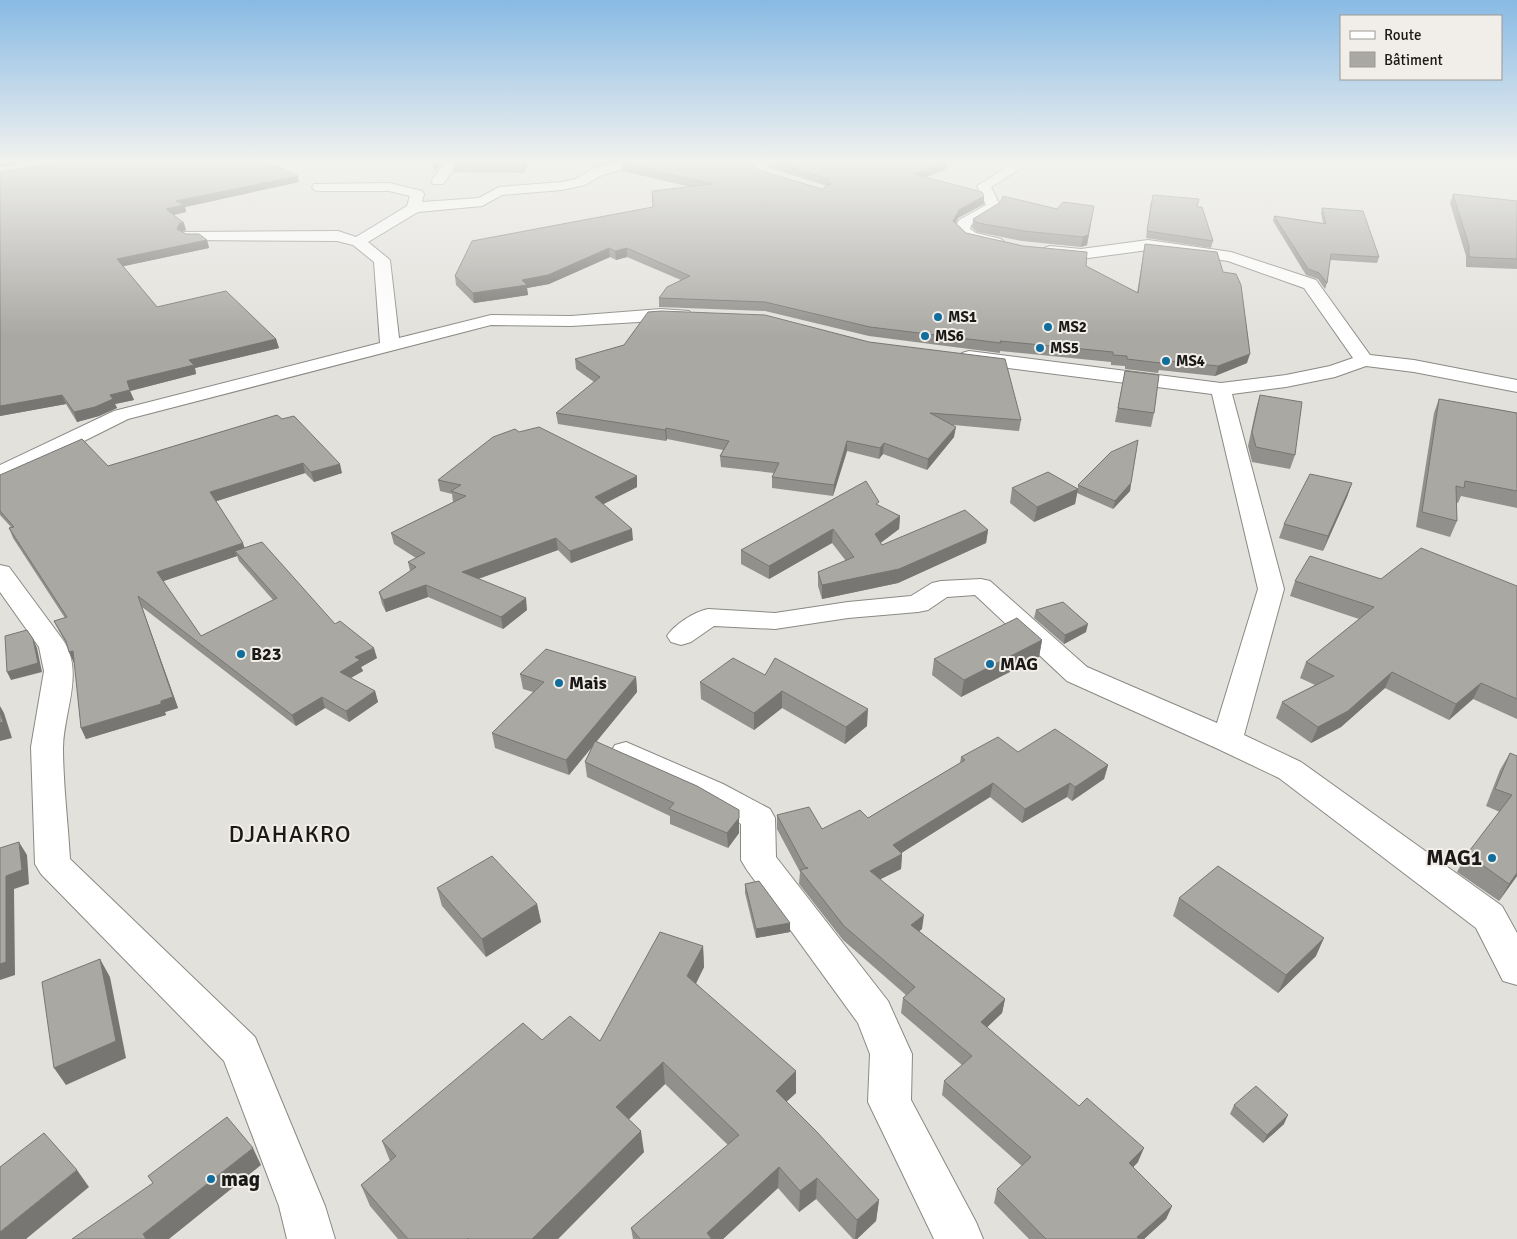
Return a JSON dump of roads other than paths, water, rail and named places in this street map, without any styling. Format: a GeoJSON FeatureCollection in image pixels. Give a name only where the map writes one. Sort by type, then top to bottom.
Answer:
{"type":"FeatureCollection","features":[{"type":"Feature","properties":{"kind":"street"},"geometry":{"type":"LineString","coordinates":[[358,242],[395,220]]}},
{"type":"Feature","properties":{"kind":"street"},"geometry":{"type":"LineString","coordinates":[[970,220],[964,223],[962,230],[971,237],[1014,246]]}},
{"type":"Feature","properties":{"kind":"street"},"geometry":{"type":"LineString","coordinates":[[189,235],[338,236],[358,242],[382,260],[390,346]]}},
{"type":"Feature","properties":{"kind":"street"},"geometry":{"type":"LineString","coordinates":[[1032,249],[1081,254],[1148,245],[1231,257],[1310,284],[1364,360]]}},
{"type":"Feature","properties":{"kind":"street"},"geometry":{"type":"LineString","coordinates":[[0,474],[121,415],[491,320],[571,321],[661,314],[699,315]]}},
{"type":"Feature","properties":{"kind":"street"},"geometry":{"type":"LineString","coordinates":[[947,354],[1221,389],[1286,381],[1334,371],[1364,360],[1414,366],[1517,386]]}},
{"type":"Feature","properties":{"kind":"street"},"geometry":{"type":"LineString","coordinates":[[1221,389],[1271,589],[1227,740]]}},
{"type":"Feature","properties":{"kind":"street"},"geometry":{"type":"LineString","coordinates":[[0,573],[53,646],[60,671],[47,747],[53,864],[240,1050],[302,1206],[311,1239]]}},
{"type":"Feature","properties":{"kind":"street"},"geometry":{"type":"LineString","coordinates":[[681,636],[708,617],[775,621],[848,610],[918,604],[941,589],[981,587],[1076,674],[1227,740],[1290,770],[1489,917],[1517,969]]}},
{"type":"Feature","properties":{"kind":"street"},"geometry":{"type":"LineString","coordinates":[[626,753],[711,792],[758,818],[759,860],[874,1013],[891,1054],[889,1102],[959,1239]]}},
{"type":"Feature","properties":{"kind":"place","name":"MS1"},"geometry":{"type":"Point","coordinates":[938,317]}},
{"type":"Feature","properties":{"kind":"place","name":"MS2"},"geometry":{"type":"Point","coordinates":[1048,327]}},
{"type":"Feature","properties":{"kind":"place","name":"MS6"},"geometry":{"type":"Point","coordinates":[925,336]}},
{"type":"Feature","properties":{"kind":"place","name":"MS5"},"geometry":{"type":"Point","coordinates":[1040,348]}},
{"type":"Feature","properties":{"kind":"place","name":"MS4"},"geometry":{"type":"Point","coordinates":[1166,361]}},
{"type":"Feature","properties":{"kind":"place","name":"B23"},"geometry":{"type":"Point","coordinates":[241,654]}},
{"type":"Feature","properties":{"kind":"place","name":"MAG"},"geometry":{"type":"Point","coordinates":[990,664]}},
{"type":"Feature","properties":{"kind":"place","name":"Mais"},"geometry":{"type":"Point","coordinates":[559,683]}},
{"type":"Feature","properties":{"kind":"place","name":"MAG1"},"geometry":{"type":"Point","coordinates":[1492,858]}},
{"type":"Feature","properties":{"kind":"place","name":"mag"},"geometry":{"type":"Point","coordinates":[211,1179]}},
{"type":"Feature","properties":{"kind":"district","name":"DJAHAKRO"},"geometry":{"type":"Point","coordinates":[290,834]}}]}
